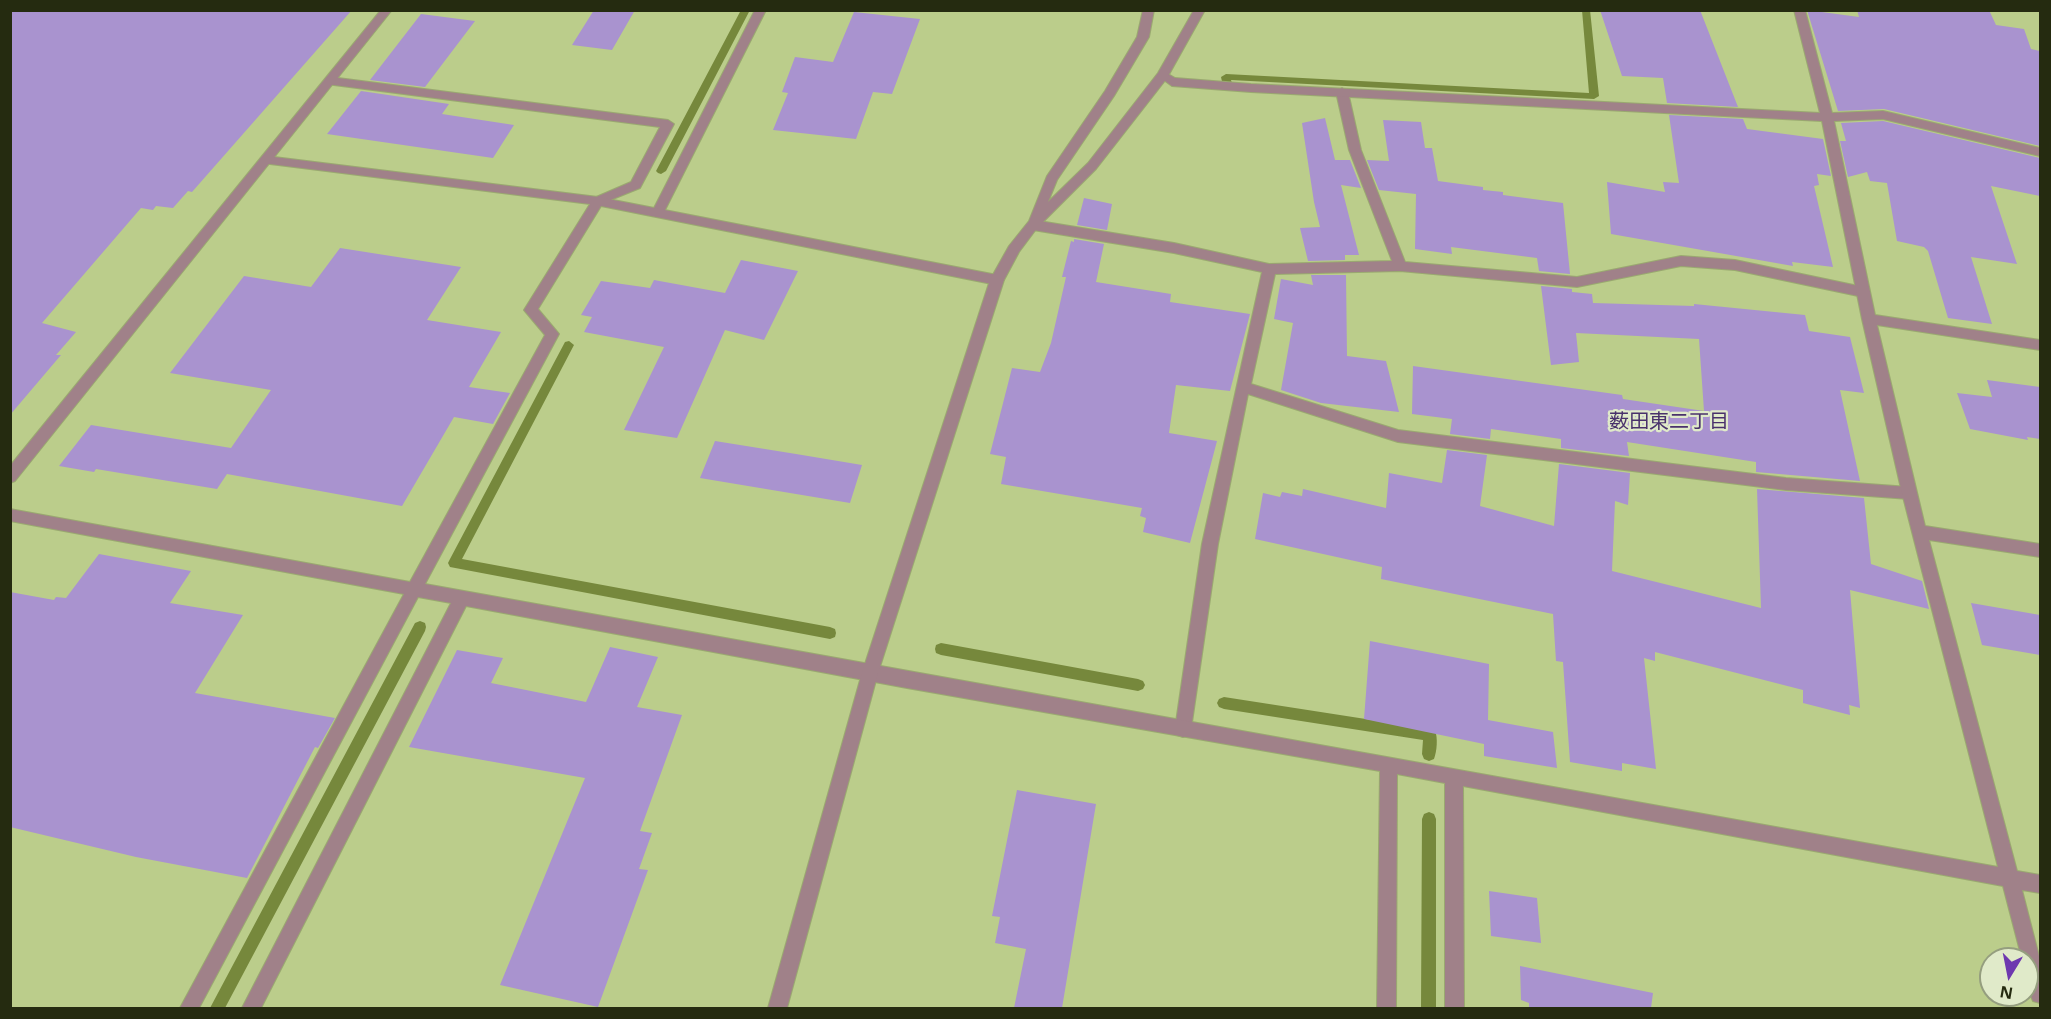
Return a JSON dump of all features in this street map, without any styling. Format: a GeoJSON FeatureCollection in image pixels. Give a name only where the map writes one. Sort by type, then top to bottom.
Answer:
{"type":"FeatureCollection","features":[{"type":"Feature","properties":{"kind":"street"},"geometry":{"type":"LineString","coordinates":[[10,477],[387,10]]}},
{"type":"Feature","properties":{"kind":"street"},"geometry":{"type":"LineString","coordinates":[[657,212],[761,10]]}},
{"type":"Feature","properties":{"kind":"street"},"geometry":{"type":"LineString","coordinates":[[1033,225],[1051,179],[1110,93],[1143,37],[1149,10]]}},
{"type":"Feature","properties":{"kind":"street"},"geometry":{"type":"LineString","coordinates":[[777,1008],[870,673],[997,280],[1014,249],[1033,225],[1092,166],[1164,75],[1200,10]]}},
{"type":"Feature","properties":{"kind":"street"},"geometry":{"type":"LineString","coordinates":[[1799,10],[1827,117],[1908,493],[2012,879],[2040,994]]}},
{"type":"Feature","properties":{"kind":"street"},"geometry":{"type":"LineString","coordinates":[[1164,75],[1172,82],[1342,92],[1827,117],[1883,115],[2040,152]]}},
{"type":"Feature","properties":{"kind":"street"},"geometry":{"type":"LineString","coordinates":[[189,1008],[552,333],[531,310],[598,201],[636,186],[668,124],[330,81]]}},
{"type":"Feature","properties":{"kind":"street"},"geometry":{"type":"LineString","coordinates":[[1342,92],[1355,150],[1400,266]]}},
{"type":"Feature","properties":{"kind":"street"},"geometry":{"type":"LineString","coordinates":[[266,160],[598,201],[997,280]]}},
{"type":"Feature","properties":{"kind":"street"},"geometry":{"type":"LineString","coordinates":[[1033,225],[1174,248],[1269,269],[1400,266],[1576,282],[1681,261],[1735,265],[1863,292]]}},
{"type":"Feature","properties":{"kind":"street"},"geometry":{"type":"LineString","coordinates":[[1183,729],[1210,544],[1269,269]]}},
{"type":"Feature","properties":{"kind":"street"},"geometry":{"type":"LineString","coordinates":[[1869,319],[2040,345]]}},
{"type":"Feature","properties":{"kind":"street"},"geometry":{"type":"LineString","coordinates":[[1243,387],[1398,436],[1786,484],[1908,493]]}},
{"type":"Feature","properties":{"kind":"street"},"geometry":{"type":"LineString","coordinates":[[10,515],[2040,884]]}},
{"type":"Feature","properties":{"kind":"street"},"geometry":{"type":"LineString","coordinates":[[1919,532],[2040,550]]}},
{"type":"Feature","properties":{"kind":"street"},"geometry":{"type":"LineString","coordinates":[[251,1008],[462,597]]}},
{"type":"Feature","properties":{"kind":"street"},"geometry":{"type":"LineString","coordinates":[[1386,1008],[1389,766]]}},
{"type":"Feature","properties":{"kind":"street"},"geometry":{"type":"LineString","coordinates":[[1454,776],[1454,1008]]}},
{"type":"Feature","properties":{"kind":"building"},"geometry":{"type":"Polygon","coordinates":[[[10,10],[352,10],[192,192],[188,191],[173,208],[156,206],[153,210],[141,208],[42,323],[76,332],[56,355],[61,355],[10,415],[10,10]]]}},
{"type":"Feature","properties":{"kind":"building"},"geometry":{"type":"Polygon","coordinates":[[[594,10],[635,10],[612,50],[572,45],[594,10]]]}},
{"type":"Feature","properties":{"kind":"building"},"geometry":{"type":"Polygon","coordinates":[[[1600,10],[1700,10],[1738,107],[1667,103],[1663,78],[1622,76],[1600,10]]]}},
{"type":"Feature","properties":{"kind":"building"},"geometry":{"type":"Polygon","coordinates":[[[1807,10],[1859,17],[1857,10],[1989,10],[1996,25],[2024,29],[2031,49],[2040,51],[2040,146],[1884,109],[1838,111],[1807,10]]]}},
{"type":"Feature","properties":{"kind":"building"},"geometry":{"type":"Polygon","coordinates":[[[854,12],[920,19],[892,94],[873,92],[856,139],[773,130],[788,93],[782,92],[795,57],[833,62],[854,12]]]}},
{"type":"Feature","properties":{"kind":"building"},"geometry":{"type":"Polygon","coordinates":[[[421,14],[475,21],[425,87],[370,80],[421,14]]]}},
{"type":"Feature","properties":{"kind":"building"},"geometry":{"type":"Polygon","coordinates":[[[361,91],[449,104],[442,114],[514,125],[493,158],[327,134],[361,91]]]}},
{"type":"Feature","properties":{"kind":"building"},"geometry":{"type":"Polygon","coordinates":[[[1669,115],[1743,119],[1747,129],[1823,139],[1831,176],[1817,174],[1819,185],[1814,186],[1833,267],[1792,262],[1793,266],[1611,234],[1607,182],[1665,192],[1663,182],[1679,183],[1669,115]]]}},
{"type":"Feature","properties":{"kind":"building"},"geometry":{"type":"Polygon","coordinates":[[[1325,118],[1335,160],[1350,160],[1361,188],[1341,185],[1359,255],[1345,255],[1345,260],[1308,261],[1300,228],[1320,227],[1302,123],[1325,118]]]}},
{"type":"Feature","properties":{"kind":"building"},"geometry":{"type":"Polygon","coordinates":[[[1383,120],[1421,122],[1425,148],[1432,148],[1438,181],[1483,187],[1483,190],[1503,192],[1503,195],[1563,203],[1570,274],[1539,271],[1537,258],[1451,247],[1452,254],[1415,249],[1416,194],[1379,190],[1367,160],[1389,161],[1383,120]]]}},
{"type":"Feature","properties":{"kind":"building"},"geometry":{"type":"Polygon","coordinates":[[[1883,121],[2040,158],[2040,196],[1991,186],[2017,264],[1971,257],[1992,324],[1948,318],[1928,251],[1924,247],[1897,241],[1887,183],[1870,181],[1867,172],[1848,177],[1840,141],[1846,141],[1841,123],[1883,121]]]}},
{"type":"Feature","properties":{"kind":"building"},"geometry":{"type":"Polygon","coordinates":[[[1084,198],[1112,204],[1107,230],[1077,225],[1084,198]]]}},
{"type":"Feature","properties":{"kind":"building"},"geometry":{"type":"Polygon","coordinates":[[[1074,239],[1104,244],[1096,282],[1171,294],[1170,302],[1250,314],[1230,391],[1176,385],[1169,433],[1217,441],[1190,543],[1143,532],[1146,518],[1140,516],[1142,508],[1001,484],[1006,457],[990,454],[1012,368],[1040,372],[1051,343],[1066,277],[1062,277],[1071,241],[1074,242],[1074,239]]]}},
{"type":"Feature","properties":{"kind":"building"},"geometry":{"type":"Polygon","coordinates":[[[340,248],[461,267],[427,320],[501,332],[469,387],[510,393],[493,424],[454,417],[402,506],[227,474],[217,489],[96,469],[94,472],[59,466],[91,425],[231,448],[271,390],[170,373],[244,276],[311,287],[340,248]]]}},
{"type":"Feature","properties":{"kind":"building"},"geometry":{"type":"Polygon","coordinates":[[[741,260],[798,271],[764,340],[725,330],[677,438],[624,430],[664,347],[584,332],[592,317],[581,315],[601,281],[650,288],[654,280],[725,293],[741,260]]]}},
{"type":"Feature","properties":{"kind":"building"},"geometry":{"type":"Polygon","coordinates":[[[1311,275],[1346,275],[1347,356],[1386,361],[1399,412],[1321,403],[1281,390],[1293,323],[1274,319],[1281,279],[1313,285],[1311,275]]]}},
{"type":"Feature","properties":{"kind":"building"},"geometry":{"type":"Polygon","coordinates":[[[1541,286],[1572,289],[1572,292],[1592,294],[1593,303],[1694,306],[1694,304],[1805,315],[1809,331],[1850,337],[1864,393],[1840,390],[1860,481],[1756,472],[1756,462],[1627,442],[1629,456],[1561,448],[1561,439],[1491,429],[1490,439],[1450,434],[1452,419],[1412,414],[1413,366],[1622,395],[1623,399],[1704,411],[1699,339],[1576,333],[1579,362],[1551,365],[1541,286]]]}},
{"type":"Feature","properties":{"kind":"building"},"geometry":{"type":"Polygon","coordinates":[[[1987,380],[2040,387],[2040,439],[2027,437],[2028,440],[1970,429],[1957,393],[1992,397],[1987,380]]]}},
{"type":"Feature","properties":{"kind":"building"},"geometry":{"type":"Polygon","coordinates":[[[715,441],[862,465],[850,503],[700,478],[715,441]]]}},
{"type":"Feature","properties":{"kind":"building"},"geometry":{"type":"Polygon","coordinates":[[[1447,450],[1487,455],[1480,506],[1554,526],[1559,464],[1630,473],[1628,505],[1615,501],[1612,571],[1761,608],[1757,489],[1864,498],[1871,564],[1922,581],[1929,609],[1850,590],[1860,708],[1849,705],[1850,715],[1803,703],[1803,690],[1655,652],[1655,661],[1644,658],[1656,769],[1622,763],[1622,771],[1570,762],[1563,662],[1556,661],[1553,614],[1381,579],[1382,567],[1255,539],[1263,493],[1280,497],[1282,492],[1302,496],[1303,489],[1386,508],[1389,473],[1442,483],[1447,450]]]}},
{"type":"Feature","properties":{"kind":"building"},"geometry":{"type":"Polygon","coordinates":[[[99,554],[191,571],[170,603],[243,615],[195,693],[335,718],[318,748],[315,747],[247,878],[136,857],[10,827],[10,592],[54,600],[56,597],[66,598],[99,554]]]}},
{"type":"Feature","properties":{"kind":"building"},"geometry":{"type":"Polygon","coordinates":[[[1971,603],[2040,615],[2040,655],[1982,645],[1971,603]]]}},
{"type":"Feature","properties":{"kind":"building"},"geometry":{"type":"Polygon","coordinates":[[[1370,641],[1489,664],[1488,720],[1553,732],[1557,768],[1484,756],[1484,744],[1364,719],[1370,641]]]}},
{"type":"Feature","properties":{"kind":"building"},"geometry":{"type":"Polygon","coordinates":[[[610,647],[658,657],[637,707],[682,715],[640,831],[652,833],[639,869],[648,870],[598,1007],[500,985],[585,778],[409,747],[457,650],[503,658],[491,683],[586,702],[610,647]]]}},
{"type":"Feature","properties":{"kind":"building"},"geometry":{"type":"Polygon","coordinates":[[[1017,790],[1096,804],[1062,1008],[1014,1008],[1026,949],[995,943],[1000,917],[992,916],[1017,790]]]}},
{"type":"Feature","properties":{"kind":"building"},"geometry":{"type":"Polygon","coordinates":[[[1489,891],[1537,898],[1541,943],[1491,936],[1489,891]]]}},
{"type":"Feature","properties":{"kind":"building"},"geometry":{"type":"Polygon","coordinates":[[[1520,966],[1653,993],[1651,1008],[1529,1008],[1529,1003],[1521,1000],[1520,966]]]}},
{"type":"Feature","properties":{"kind":"waterway"},"geometry":{"type":"LineString","coordinates":[[661,171],[746,10]]}},
{"type":"Feature","properties":{"kind":"waterway"},"geometry":{"type":"LineString","coordinates":[[1228,86],[1226,77],[1594,96],[1586,10]]}},
{"type":"Feature","properties":{"kind":"waterway"},"geometry":{"type":"LineString","coordinates":[[569,345],[454,563],[830,633]]}},
{"type":"Feature","properties":{"kind":"waterway"},"geometry":{"type":"LineString","coordinates":[[217,1008],[420,627]]}},
{"type":"Feature","properties":{"kind":"waterway"},"geometry":{"type":"LineString","coordinates":[[941,649],[1138,685]]}},
{"type":"Feature","properties":{"kind":"waterway"},"geometry":{"type":"LineString","coordinates":[[1224,703],[1430,735],[1429,754]]}},
{"type":"Feature","properties":{"kind":"waterway"},"geometry":{"type":"LineString","coordinates":[[1428,1008],[1429,819]]}},
{"type":"Feature","properties":{"kind":"district","name":"薮田東二丁目"},"geometry":{"type":"Point","coordinates":[1669,422]}}]}
